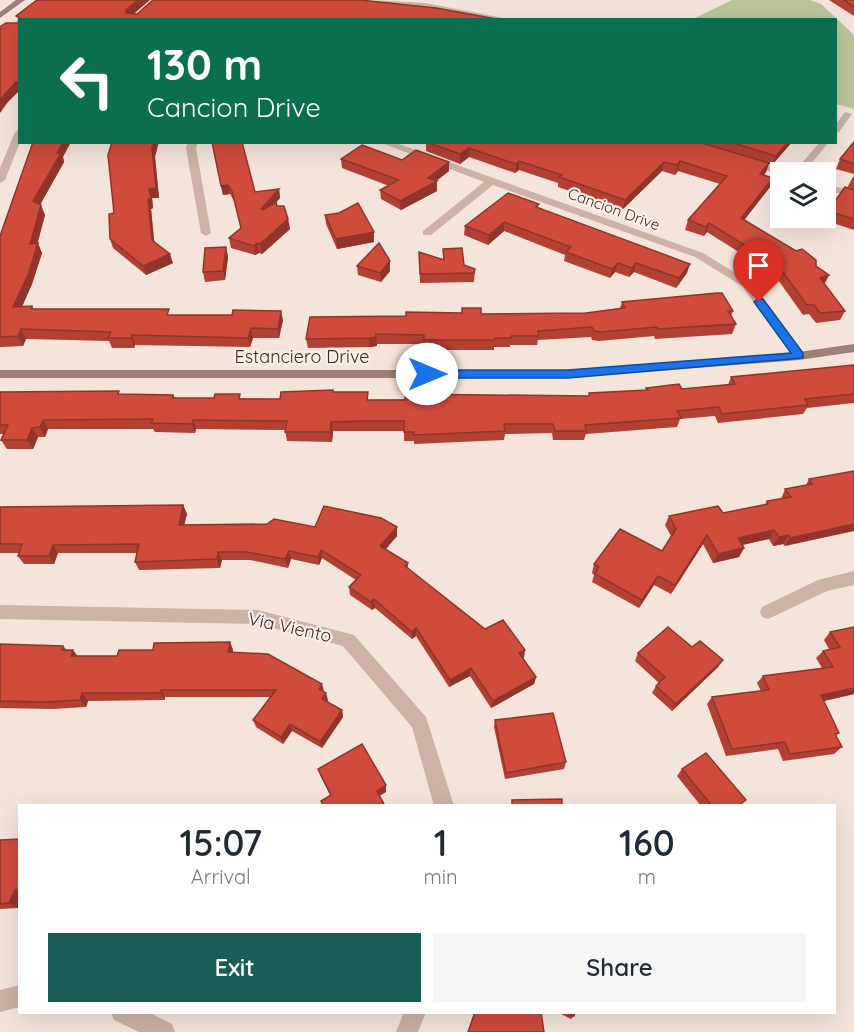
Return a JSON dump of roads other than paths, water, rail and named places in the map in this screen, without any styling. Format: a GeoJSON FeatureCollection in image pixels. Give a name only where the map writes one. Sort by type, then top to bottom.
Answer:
{"type":"FeatureCollection","features":[{"type":"Feature","properties":{"kind":"street"},"geometry":{"type":"LineString","coordinates":[[0,15],[21,0]]}},
{"type":"Feature","properties":{"kind":"street"},"geometry":{"type":"LineString","coordinates":[[376,0],[425,5],[500,18]]}},
{"type":"Feature","properties":{"kind":"street"},"geometry":{"type":"LineString","coordinates":[[837,129],[851,115]]}},
{"type":"Feature","properties":{"kind":"street"},"geometry":{"type":"LineString","coordinates":[[0,180],[18,137]]}},
{"type":"Feature","properties":{"kind":"street"},"geometry":{"type":"LineString","coordinates":[[192,144],[191,148],[206,233]]}},
{"type":"Feature","properties":{"kind":"street","name":"Cancion Drive"},"geometry":{"type":"LineString","coordinates":[[389,144],[699,255],[746,284],[799,356]]}},
{"type":"Feature","properties":{"kind":"street"},"geometry":{"type":"LineString","coordinates":[[808,162],[823,144]]}},
{"type":"Feature","properties":{"kind":"street"},"geometry":{"type":"LineString","coordinates":[[740,160],[770,169]]}},
{"type":"Feature","properties":{"kind":"street"},"geometry":{"type":"LineString","coordinates":[[427,233],[491,181]]}},
{"type":"Feature","properties":{"kind":"street"},"geometry":{"type":"LineString","coordinates":[[836,189],[854,195]]}},
{"type":"Feature","properties":{"kind":"street","name":"Estanciero Drive"},"geometry":{"type":"LineString","coordinates":[[0,374],[568,374],[799,356],[854,348]]}},
{"type":"Feature","properties":{"kind":"street"},"geometry":{"type":"LineString","coordinates":[[768,612],[825,585],[854,578]]}},
{"type":"Feature","properties":{"kind":"street","name":"Via Viento"},"geometry":{"type":"LineString","coordinates":[[0,612],[258,616],[348,640],[420,723],[443,804]]}},
{"type":"Feature","properties":{"kind":"street"},"geometry":{"type":"LineString","coordinates":[[0,1001],[18,996]]}},
{"type":"Feature","properties":{"kind":"street"},"geometry":{"type":"LineString","coordinates":[[126,1014],[164,1032]]}},
{"type":"Feature","properties":{"kind":"street"},"geometry":{"type":"LineString","coordinates":[[407,1032],[414,1014]]}}]}
